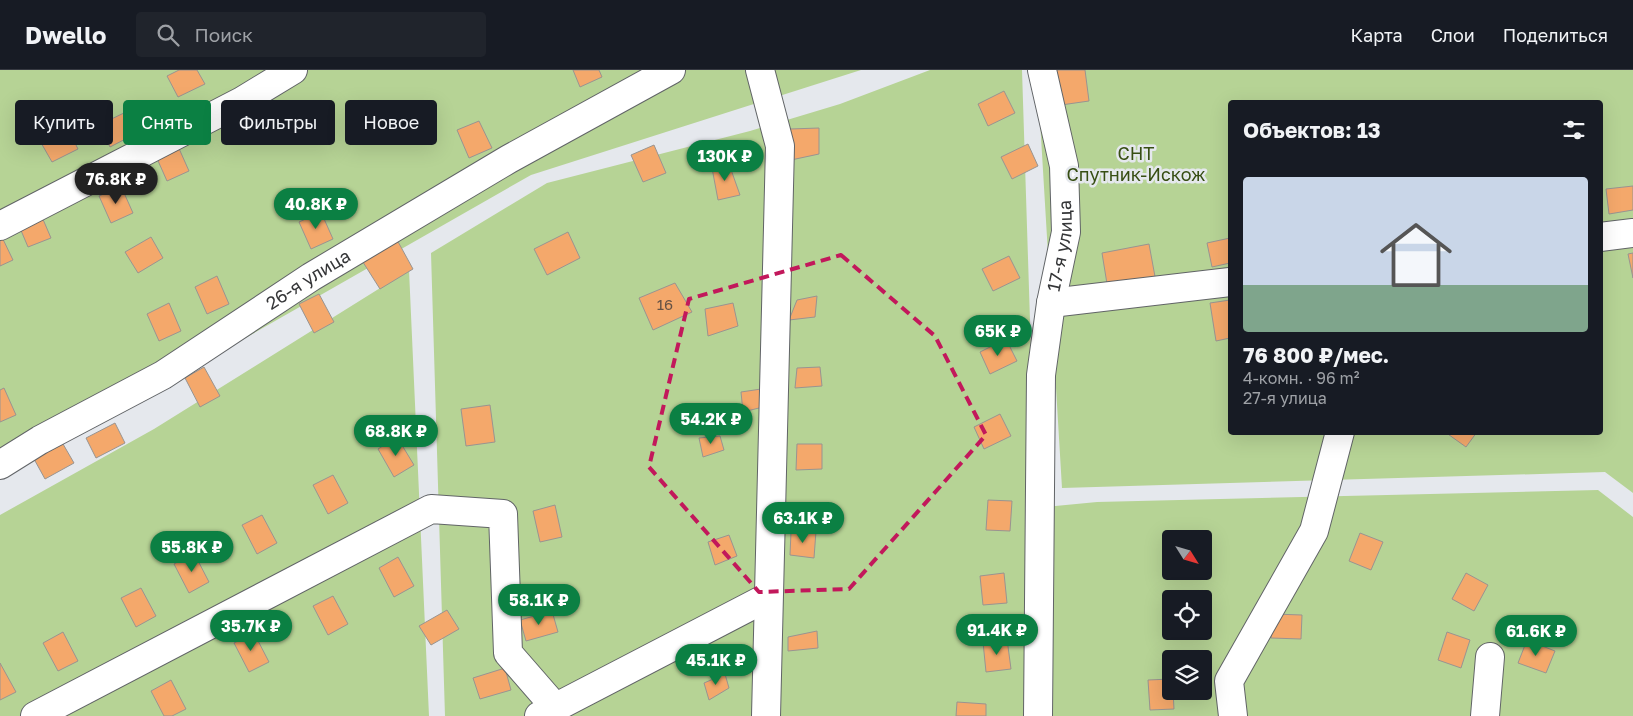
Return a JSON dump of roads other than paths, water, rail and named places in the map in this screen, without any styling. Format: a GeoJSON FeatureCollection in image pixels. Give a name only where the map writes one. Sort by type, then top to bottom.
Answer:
{"type":"FeatureCollection","features":[{"type":"Feature","properties":{"kind":"street"},"geometry":{"type":"LineString","coordinates":[[0,226],[242,101],[293,70]]}},
{"type":"Feature","properties":{"kind":"street","name":"26-я улица"},"geometry":{"type":"LineString","coordinates":[[0,465],[40,440],[163,376],[319,272],[509,159],[671,70]]}},
{"type":"Feature","properties":{"kind":"street"},"geometry":{"type":"LineString","coordinates":[[760,70],[780,146],[766,716]]}},
{"type":"Feature","properties":{"kind":"street","name":"17-я улица"},"geometry":{"type":"LineString","coordinates":[[1038,716],[1041,375],[1051,303],[1066,232],[1064,166],[1042,70]]}},
{"type":"Feature","properties":{"kind":"street"},"geometry":{"type":"LineString","coordinates":[[1603,237],[1633,233]]}},
{"type":"Feature","properties":{"kind":"street"},"geometry":{"type":"LineString","coordinates":[[1051,303],[1228,282]]}},
{"type":"Feature","properties":{"kind":"street"},"geometry":{"type":"LineString","coordinates":[[1233,716],[1229,681],[1314,531],[1339,435]]}},
{"type":"Feature","properties":{"kind":"street"},"geometry":{"type":"LineString","coordinates":[[35,716],[430,509],[503,514],[508,653],[547,712],[768,597]]}},
{"type":"Feature","properties":{"kind":"street"},"geometry":{"type":"LineString","coordinates":[[1485,716],[1490,657]]}},
{"type":"Feature","properties":{"kind":"park label","name":"СНТ Спутник-Искож"},"geometry":{"type":"Point","coordinates":[1136,164]}}]}
